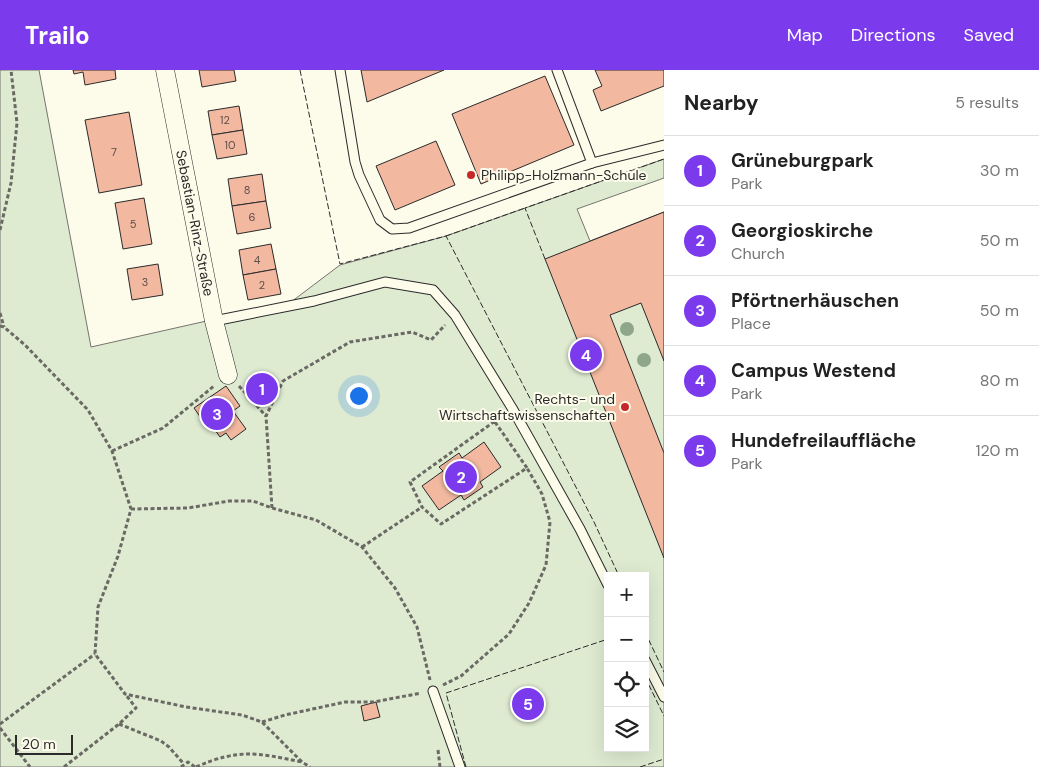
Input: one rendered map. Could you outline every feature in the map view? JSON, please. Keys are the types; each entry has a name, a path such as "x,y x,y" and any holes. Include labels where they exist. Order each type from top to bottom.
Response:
{"street":[{"name":"Sebastian-Rinz-Straße","path":"165,70 214,321 228,375"}],"lane":[{"path":"340,70 355,162 380,220 392,229 409,228 592,163 664,145"},
{"path":"557,70 592,163"},
{"path":"214,321 314,301 384,282 433,290 455,315 512,408 580,529 604,577"},
{"path":"646,662 664,697"},
{"path":"433,691 460,767"}],"path":[{"path":"0,230 11,183 17,122 11,70"},
{"path":"0,313 2,327 25,345 88,410 112,451 131,509 118,556 98,607 95,654 136,708 119,724 64,767"},
{"path":"272,508 266,416 284,381 350,342 412,332 431,340 455,315"},
{"path":"112,451 163,428 228,375 266,416"},
{"path":"512,408 410,482 422,508 441,524 527,468"},
{"path":"262,722 345,702 374,702 433,691 460,676 509,634 529,603 546,565 550,522 542,494 527,468 495,422"},
{"path":"131,509 188,508 229,501 253,501 316,520 362,547 394,588 417,627 433,691"},
{"path":"362,547 422,508"},
{"path":"0,724 95,654"},
{"path":"125,694 186,707 242,715 262,722 302,762 310,767"},
{"path":"119,724 161,741 169,747 182,765 190,763 195,767 232,754 249,753 258,753 302,762"},
{"path":"0,728 30,767"}],"green space":[{"path":"0,70 39,70 91,347 291,302 340,265 446,236 664,159 664,178 577,209 590,241 664,212 664,767 0,767"}],"building":[{"path":"73,70 115,70 116,79 85,85 83,72 74,74"},
{"path":"199,70 234,70 236,81 202,87"},
{"path":"361,70 444,70 367,102"},
{"path":"595,70 664,70 664,86 601,111 593,90 602,86"},
{"path":"545,76 574,145 481,184 452,114"},
{"path":"239,106 243,130 212,135 208,111"},
{"path":"129,112 142,185 99,193 85,120"},
{"path":"243,130 247,154 217,159 212,135"},
{"path":"436,141 455,185 395,210 376,166"},
{"path":"262,174 266,201 232,206 228,179"},
{"path":"144,198 152,244 123,249 115,203"},
{"path":"266,201 271,228 237,234 232,206"},
{"name":"Rechts- und Wirtschaftswissenschaften","path":"664,212 664,361 641,303 610,315 664,453 664,558 545,259"},
{"path":"271,244 276,269 243,275 239,250"},
{"path":"158,264 163,295 132,300 127,269"},
{"path":"276,269 281,294 248,300 243,275"},
{"path":"226,386 240,406 233,411 246,429 231,440 226,433 220,437 205,416 201,418 194,408"},
{"path":"484,442 501,467 480,482 483,487 464,500 461,495 439,510 422,486 443,471 439,467 459,453 462,458"},
{"path":"376,702 380,717 364,721 361,706"}],"fence":[{"path":"300,70 340,264 446,236 594,522 617,572"},
{"path":"545,259 525,208 664,159"},
{"path":"446,236 525,208"},
{"path":"466,767 446,693 604,640"},
{"path":"649,640 664,672"},
{"path":"649,685 664,716"},
{"path":"640,767 664,759"}],"place":[{"name":"Philipp-Holzmann-Schule","path":"471,175"},
{"name":"Campus Westend","path":"586,355"},
{"name":"Grüneburgpark","path":"262,389"},
{"name":"Rechts- und Wirtschaftswissenschaften","path":"625,407"},
{"name":"Pförtnerhäuschen","path":"217,414"},
{"name":"Georgioskirche","path":"461,477"},
{"name":"Hundefreilauffläche","path":"528,704"}]}
